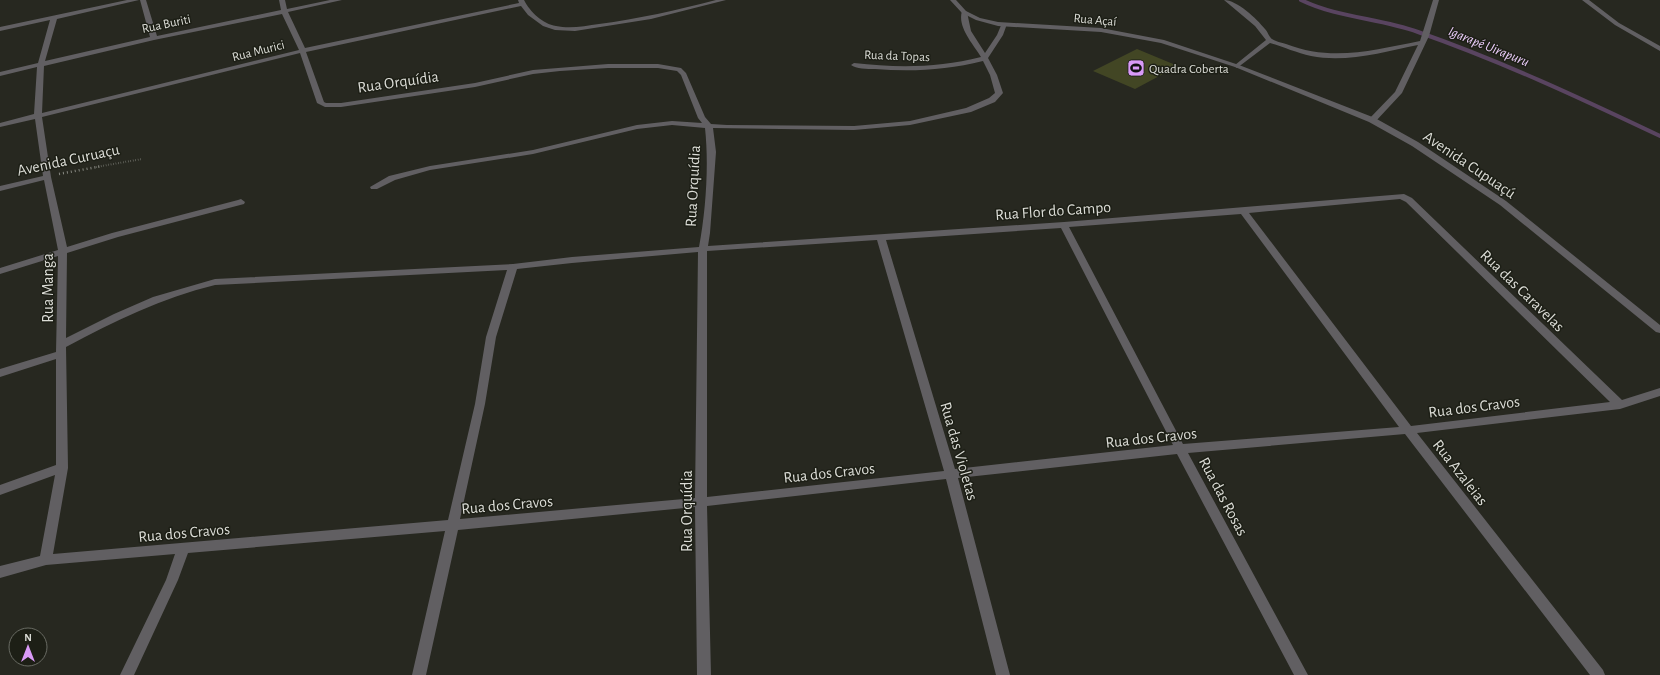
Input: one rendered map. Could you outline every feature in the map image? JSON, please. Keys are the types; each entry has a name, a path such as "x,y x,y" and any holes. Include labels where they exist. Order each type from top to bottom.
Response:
{"street":[{"path":"0,29 136,0"},
{"path":"143,0 154,38"},
{"path":"282,0 283,11 291,31 302,51"},
{"name":"Rua Buriti","path":"0,74 154,38 339,0"},
{"path":"522,2 533,15 548,26 575,29 624,22 723,0"},
{"name":"Rua Açaí","path":"953,0 964,12 978,19 1004,24 1101,30 1127,34 1162,41 1237,66"},
{"path":"1227,0 1266,32 1269,40"},
{"path":"1372,120 1398,93 1425,39 1436,0"},
{"path":"1586,0 1617,24 1660,49"},
{"name":"Rua Murici","path":"0,125 302,51 522,2"},
{"path":"374,187 392,178 430,168 533,152 637,127 672,123 709,126 854,128 910,123 968,110 992,100 999,93 985,58 978,50 966,27 964,12"},
{"name":"Rua Manga","path":"46,560 62,468 63,251 47,177 38,116 41,65 54,18"},
{"path":"985,58 1000,35 1004,24"},
{"path":"1269,40 1315,55 1327,56 1343,55 1425,39"},
{"path":"1237,66 1269,40"},
{"name":"Rua Orquídia","path":"302,51 321,103 326,105 341,105 475,85 533,72 560,69 608,66 658,66 679,69 684,74 702,118 709,126 712,152 706,233 703,249 701,502 704,675"},
{"name":"Rua da Topas","path":"854,65 895,70 918,70 954,66 985,58"},
{"name":"Avenida Cupuaçú","path":"1237,66 1372,120 1415,144 1503,203 1660,330"},
{"name":"Avenida Curuaçu","path":"0,188 47,177"},
{"name":"Rua Flor do Campo","path":"0,373 62,349 94,327 145,305 195,286 215,282 513,266 703,249 1064,225 1243,211 1398,196 1405,197"},
{"name":"Rua das Caravelas","path":"1405,197 1620,405"},
{"path":"0,271 115,234 241,202"},
{"name":"Rua Azaleias","path":"1243,211 1408,430 1598,675"},
{"name":"Rua das Rosas","path":"1064,225 1180,449 1301,675"},
{"name":"Rua das Violetas","path":"881,238 950,475 1003,675"},
{"path":"419,675 480,404 491,337 513,266"},
{"name":"Rua dos Cravos","path":"0,572 46,560 701,502 1180,449 1408,430 1620,405 1660,392"},
{"path":"0,490 62,468"},
{"path":"127,675 172,580 184,548"}],"path":[{"name":"Avenida Curuaçu","path":"47,177 142,159"}],"green space":[{"name":"Quadra Coberta","path":"1137,49 1178,66 1135,89 1093,71"}],"waterway":[{"name":"Igarapé Uirapuru","path":"1301,0 1329,11 1403,27 1449,43 1540,81 1660,136"}],"place":[{"name":"Quadra Coberta","path":"1136,68"}]}
